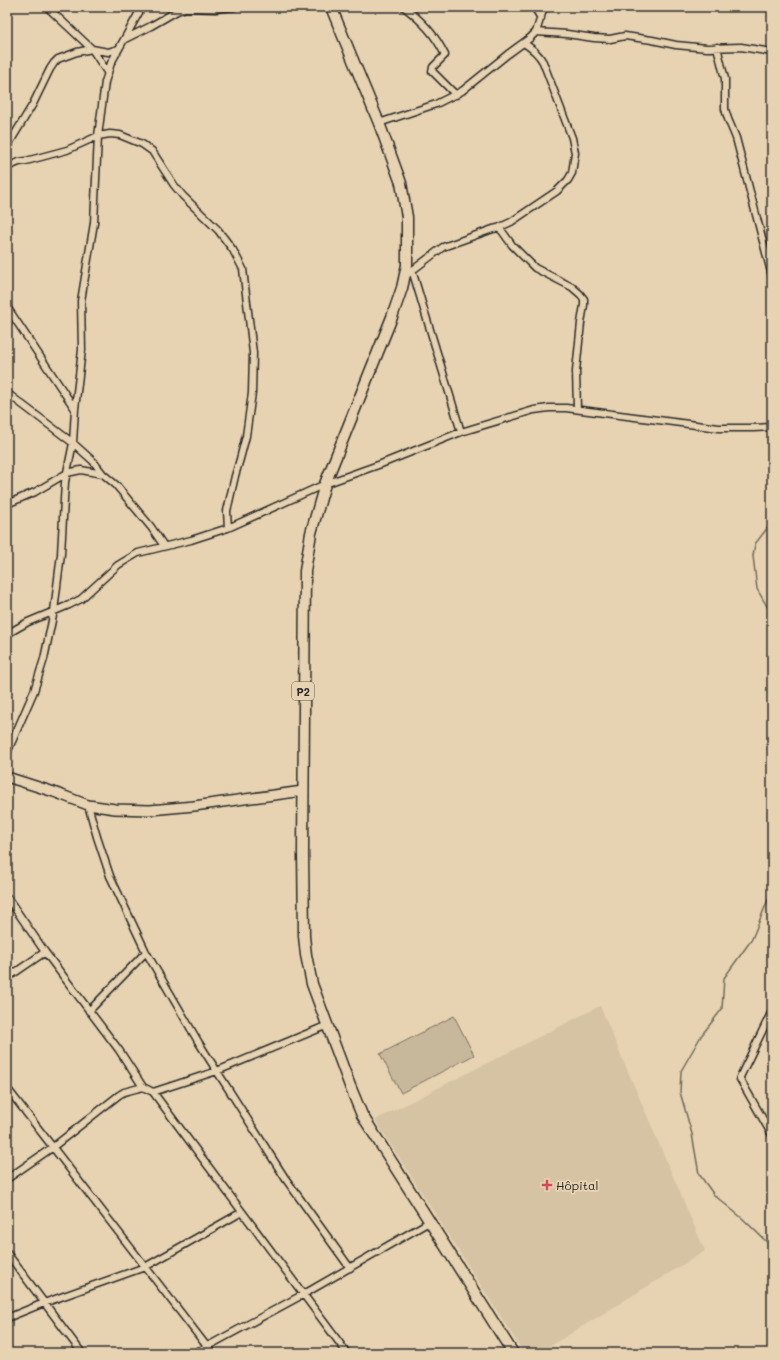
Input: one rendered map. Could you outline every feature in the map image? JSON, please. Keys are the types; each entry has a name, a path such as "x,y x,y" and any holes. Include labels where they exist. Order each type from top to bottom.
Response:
{"main road":[{"name":"P2","path":"331,7 379,123 401,183 405,201 407,224 408,273 392,317 325,484 311,533 305,570 303,792 304,936 306,955 312,984 362,1116 514,1353"},
{"path":"7,777 88,805 115,809 150,810 303,792"}],"street":[{"path":"47,7 92,49 107,72"},
{"path":"7,753 34,691 44,659 54,611 61,554 65,482 73,443 75,409 82,350 81,301 94,223 98,136 107,72 110,63 142,7"},
{"path":"124,39 177,11 186,8 214,9 234,7"},
{"path":"404,7 429,28 439,44 445,56 433,67 432,71 454,96"},
{"path":"534,7 541,18"},
{"path":"379,123 436,104 454,96 524,43 536,32 544,7"},
{"path":"536,32 610,39 625,36 676,45 707,48 740,47 772,52"},
{"path":"461,432 408,273 443,247 511,222 557,191 568,180 572,173 575,153 572,138 540,56 524,43"},
{"path":"716,47 725,80 725,109 736,138 772,276"},
{"path":"7,147 33,104 50,69 58,59 92,49 108,52 118,49"},
{"path":"7,167 19,162 66,150 98,136 110,134 120,135 142,144 152,151 183,196 223,235 243,269 253,345 252,393 246,436 233,481 228,511 228,528"},
{"path":"498,228 512,245 535,268 572,287 584,299 576,371 577,410"},
{"path":"7,307 75,409"},
{"path":"7,393 73,443 93,461 103,474 121,490 151,527 164,546"},
{"path":"7,634 81,599 118,565 138,553 191,540 228,528 325,484 381,464 461,432 534,410 549,408 577,410 719,428 753,428 772,426"},
{"path":"7,504 35,492 67,473 80,470 103,474"},
{"path":"88,805 110,876 146,952 217,1071 285,1178 350,1268"},
{"path":"7,897 45,952 119,1050 143,1087 154,1092 347,1353"},
{"path":"7,978 45,952"},
{"path":"89,1011 146,952"},
{"path":"771,1015 741,1074 740,1079 772,1135"},
{"path":"154,1092 217,1071 328,1025"},
{"path":"7,1179 119,1095 129,1090 143,1087"},
{"path":"7,1088 212,1353"},
{"path":"7,1318 144,1267 242,1212"},
{"path":"195,1353 304,1294 429,1222"},
{"path":"7,1253 82,1353"}],"shaded area":[{"name":"Hôpital","path":"600,1006 705,1251 539,1353 524,1353 375,1120"},
{"path":"454,1016 474,1055 401,1093 380,1054"}],"waterway":[{"path":"772,522 755,544 753,556 757,589 772,615"},
{"path":"772,771 772,785"},
{"path":"772,890 752,939 724,978 722,1009 701,1036 681,1071 680,1092 692,1134 699,1174 714,1195 742,1218 772,1247"}],"place":[{"name":"Hôpital","path":"547,1185"}]}
